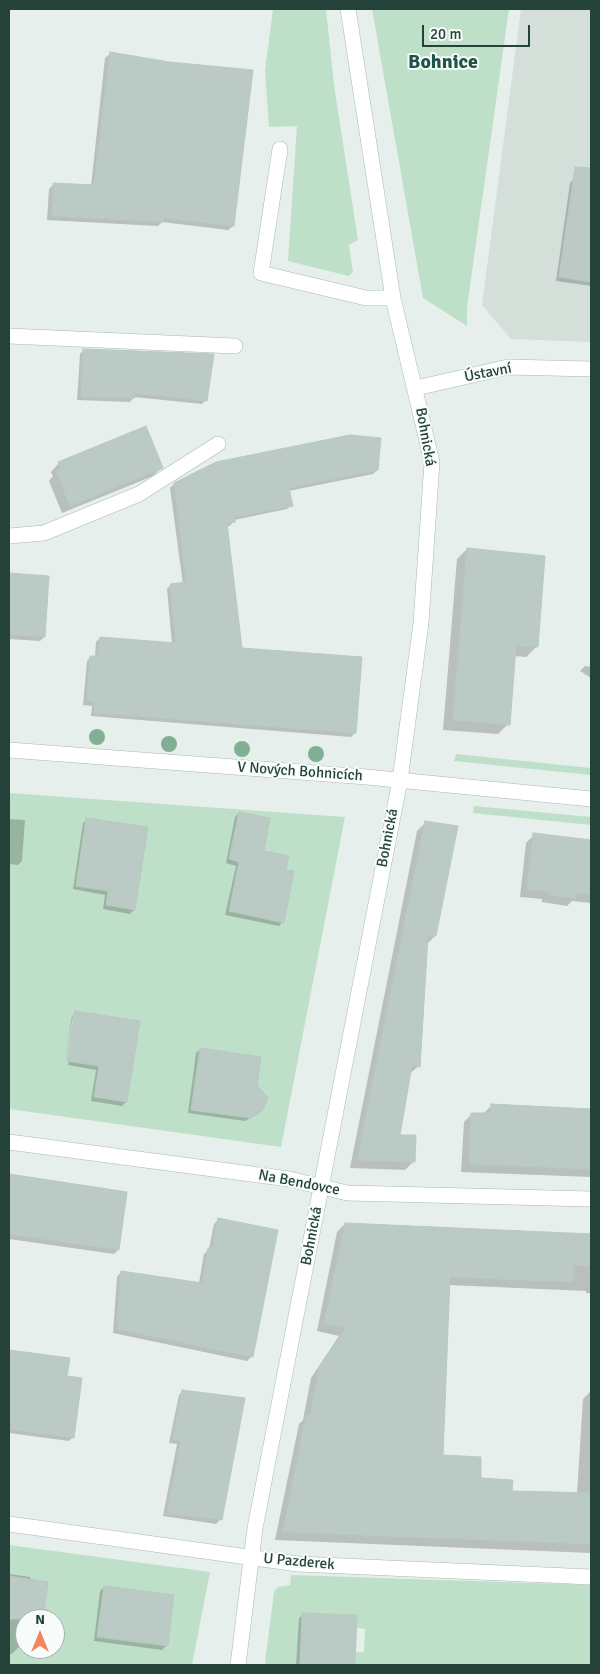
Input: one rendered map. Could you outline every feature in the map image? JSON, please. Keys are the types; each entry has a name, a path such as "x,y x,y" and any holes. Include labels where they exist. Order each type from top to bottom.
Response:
{"street":[{"name":"Bohnická","path":"238,1665 255,1528 400,780 421,623 432,462 416,388 393,298 348,9"},
{"path":"280,150 261,273 366,298 393,298"},
{"path":"9,336 236,346"},
{"name":"Ústavní","path":"416,388 508,368 591,369"},
{"path":"9,536 44,533 139,494 218,444"},
{"name":"V Nových Bohnicích","path":"9,750 400,780 591,799"},
{"name":"Na Bendovce","path":"9,1142 283,1178 347,1192 591,1199"},
{"name":"U Pazderek","path":"9,1524 252,1558 334,1566 591,1577"}],"shaded area":[{"path":"521,9 591,9 591,342 511,339 482,305"}],"green space":[{"path":"273,9 326,9 334,85 358,240 349,245 353,272 349,276 288,261 297,126 269,127 265,71"},
{"path":"372,9 509,9 467,307 467,326 423,298"},
{"path":"456,754 591,768 591,775 454,761"},
{"path":"9,793 345,817 281,1147 9,1109"},
{"path":"474,806 591,817 591,825 473,813"},
{"path":"9,1545 210,1572 192,1665 9,1665"},
{"path":"291,1575 591,1585 591,1665 355,1665 356,1652 364,1652 365,1629 357,1628 357,1615 303,1613 300,1665 268,1665 265,1663 274,1592 278,1587 290,1585"}],"building":[{"path":"110,52 169,62 253,70 234,226 164,218 164,222 52,216 53,183 94,185"},
{"path":"575,167 591,168 591,282 559,277"},
{"path":"83,349 214,354 207,401 133,393 135,398 81,397"},
{"path":"146,426 163,468 70,506 56,471 61,470 58,462"},
{"path":"350,435 381,438 378,470 289,488 293,506 235,517 235,522 227,523 242,648 362,657 356,733 94,713 95,702 87,701 90,656 98,656 100,637 176,643 170,584 186,582 174,483 216,462"},
{"path":"467,548 545,556 538,647 516,646 510,725 453,720"},
{"path":"9,573 49,576 45,637 9,634"},
{"path":"239,812 270,818 264,851 289,856 286,870 294,871 284,923 229,911 239,862 229,859"},
{"path":"86,818 148,827 135,910 106,905 108,891 76,886"},
{"path":"425,821 458,826 436,936 428,936 420,1067 412,1065 400,1135 416,1135 415,1162 357,1160"},
{"path":"533,833 591,840 591,895 577,893 576,899 527,889"},
{"path":"75,1011 140,1021 127,1102 94,1097 99,1066 67,1061"},
{"path":"200,1048 261,1057 257,1085 268,1098 263,1110 251,1118 191,1110"},
{"path":"491,1104 591,1109 591,1169 469,1164 471,1113 491,1113"},
{"path":"9,1174 127,1192 119,1250 9,1234"},
{"path":"218,1218 278,1230 253,1357 117,1329 121,1271 202,1283 208,1248 212,1248"},
{"path":"345,1223 591,1234 591,1266 574,1265 573,1282 450,1277 443,1455 481,1457 481,1478 513,1480 512,1491 591,1493 591,1544 283,1532 306,1415 310,1415 319,1368 346,1328 324,1323"},
{"path":"9,1350 70,1358 67,1376 82,1378 74,1438 9,1429"},
{"path":"182,1390 245,1398 222,1520 167,1513 181,1440 173,1439"},
{"path":"9,1576 48,1582 44,1609 15,1609 15,1619 9,1619"},
{"path":"104,1586 174,1595 168,1646 97,1637"},
{"path":"302,1613 357,1615 355,1665 300,1665"}],"district":[{"name":"Bohnice","path":"443,63"}]}
